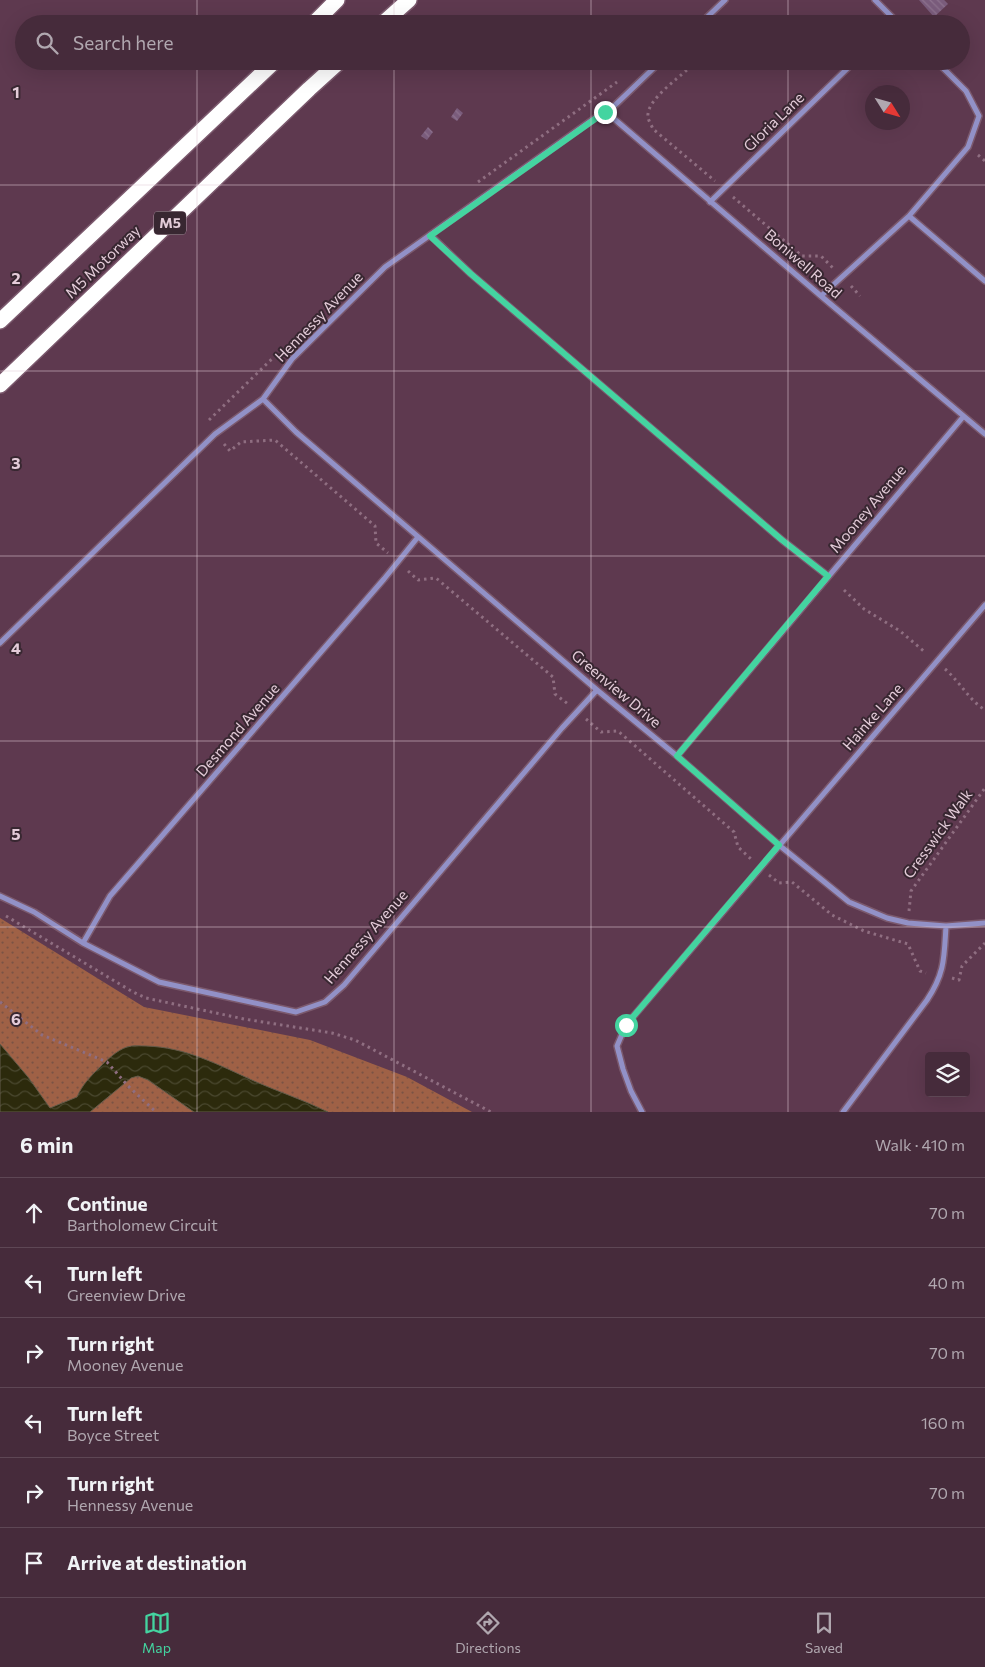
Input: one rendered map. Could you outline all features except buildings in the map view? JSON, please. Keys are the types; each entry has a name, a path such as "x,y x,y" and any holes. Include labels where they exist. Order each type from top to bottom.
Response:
{"highway":[{"path":"322,15 337,0"},
{"path":"392,15 409,0"},
{"name":"M5 Motorway","path":"0,321 266,70"},
{"name":"M5 Motorway","path":"0,385 330,70"}],"street":[{"path":"709,15 725,0"},
{"path":"875,0 889,15"},
{"name":"Hennessy Avenue","path":"0,643 215,434 263,400 292,359 385,267 612,108 652,70"},
{"name":"Gloria Lane","path":"710,202 846,70"},
{"path":"821,296 909,216 968,147 979,116 966,91 945,70"},
{"name":"Boniwell Road","path":"605,112 985,434"},
{"path":"909,216 985,281"},
{"path":"430,236 486,287 782,540 828,576"},
{"name":"Greenview Drive","path":"263,400 296,432 418,537 677,756 779,845 849,902 887,918 908,923 946,926 985,923"},
{"name":"Mooney Avenue","path":"677,756 963,417"},
{"name":"Desmond Avenue","path":"83,943 110,896 378,587 418,537"},
{"name":"Hainke Lane","path":"642,1112 622,1069 617,1046 626,1025 985,605"},
{"name":"Hennessy Avenue","path":"0,896 34,912 83,943 158,982 296,1012 325,1002 344,985 562,728 597,690"},
{"path":"843,1112 928,1000 938,984 944,963 946,926"}],"path":[{"path":"844,590 864,609 900,631 930,657"},
{"path":"945,669 975,702 985,710"},
{"name":"Cresswick Walk","path":"908,923 911,891 985,788"},
{"path":"0,1002 42,1035 107,1062 128,1086 156,1112"}],"shaded area":[{"path":"0,918 144,1007 310,1040 407,1077 472,1112 0,1112"}],"water":[{"path":"0,1044 28,1077 50,1108 77,1097 87,1081 109,1058 123,1048 136,1046 160,1047 188,1053 328,1112 194,1112 148,1080 138,1076 131,1078 90,1112 0,1112"}],"route":[{"path":"605,112 430,236 471,274 782,540 828,576 677,756 779,845 626,1025"}]}
